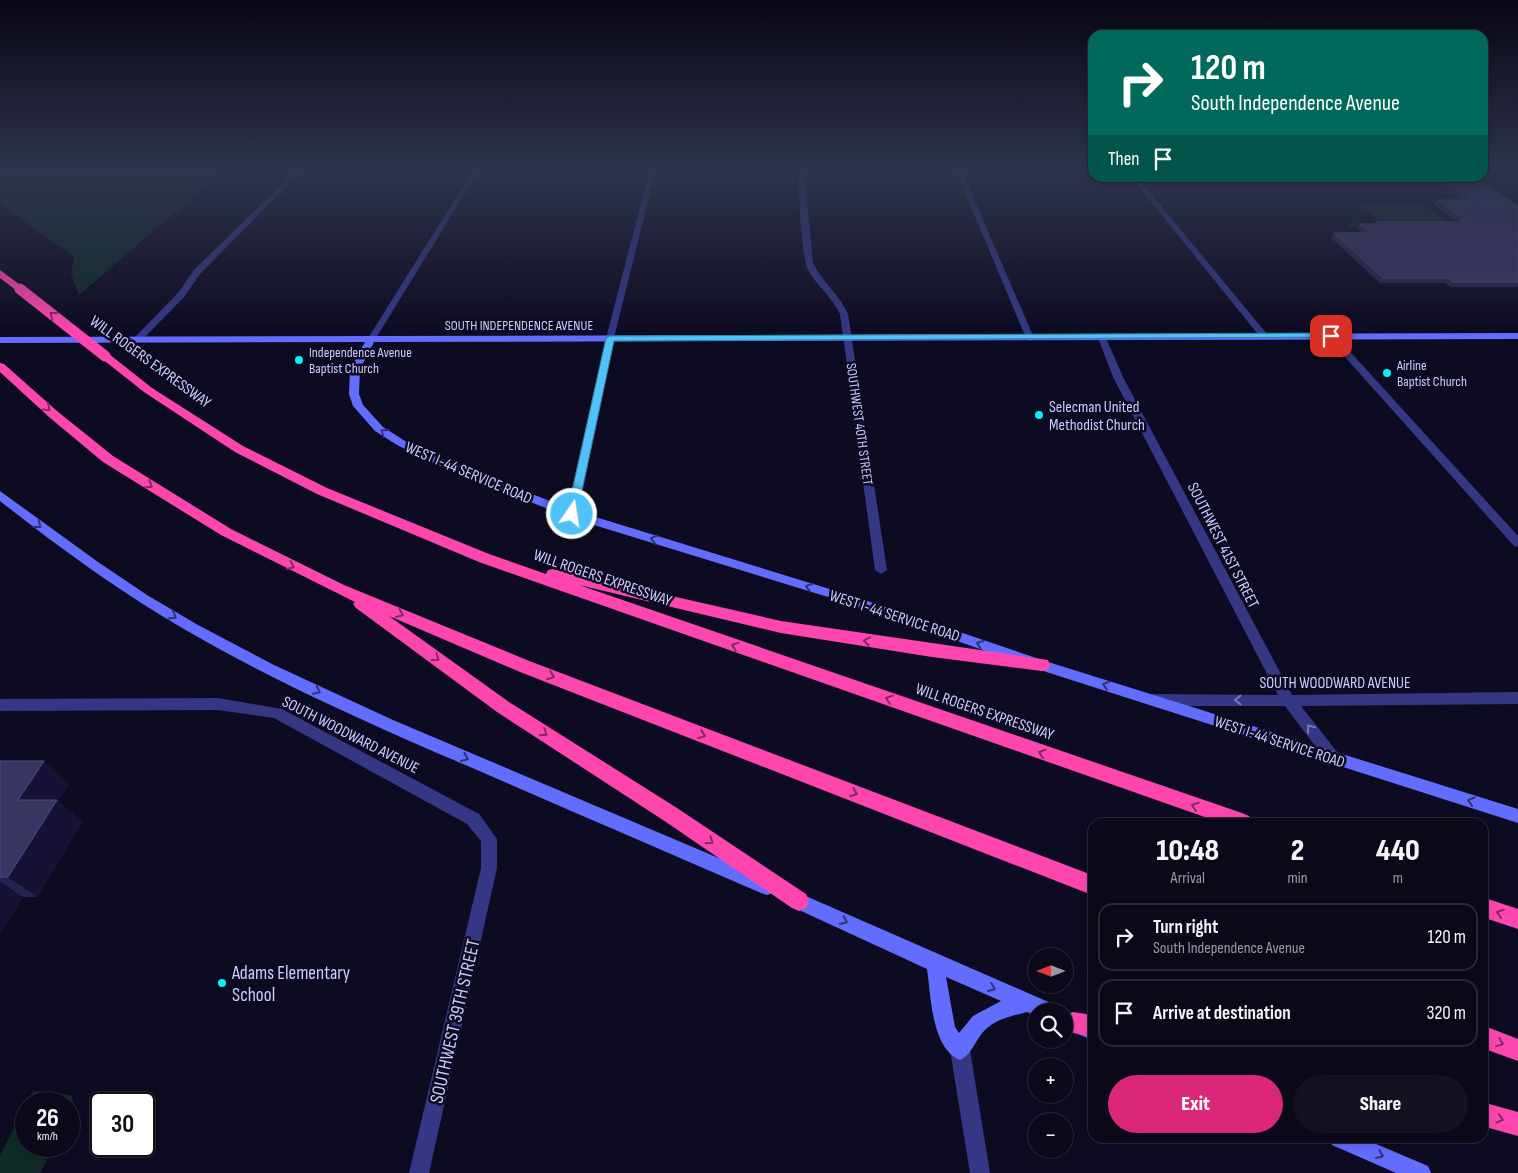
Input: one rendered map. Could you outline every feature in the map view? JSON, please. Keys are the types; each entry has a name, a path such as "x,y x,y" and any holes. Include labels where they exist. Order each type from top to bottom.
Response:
{"highway":[{"name":"WILL ROGERS EXPRESSWAY","path":"0,273 148,390 239,449 322,491 484,558 1231,818"},
{"path":"0,366 53,414 108,459 226,532 339,589 526,667 1088,884"},
{"path":"484,558 673,600 781,627 932,651 1042,665"},
{"path":"339,589 503,707 670,814 799,901"},
{"path":"1488,909 1518,919"},
{"path":"1488,1038 1518,1050"},
{"path":"1488,1116 1518,1124"}],"street":[{"path":"138,339 181,295 197,272 246,224"},
{"path":"372,338 443,224"},
{"path":"572,514 610,338 639,224"},
{"name":"SOUTHWEST 40TH STREET","path":"806,224 809,263 815,276 840,303 844,314 881,570"},
{"path":"981,224 1030,338"},
{"path":"1172,224 1264,336"},
{"path":"1331,336 1518,543"},
{"name":"SOUTH INDEPENDENCE AVENUE","path":"0,340 1518,336"},
{"name":"WEST I-44 SERVICE ROAD","path":"372,338 355,369 353,383 358,406 379,429 401,444 440,462 572,514 855,601 1042,665 1518,816"},
{"name":"SOUTHWEST 41ST STREET","path":"1102,338 1118,377 1287,699 1333,758"},
{"path":"0,495 72,550 131,590 193,628 264,665 364,714 799,901 1026,1003"},
{"name":"SOUTH WOODWARD AVENUE","path":"1152,700 1287,699 1381,701 1518,698"},
{"name":"SOUTH WOODWARD AVENUE","path":"0,705 218,704 277,712 473,819 490,839 489,868"},
{"name":"SOUTHWEST 39TH STREET","path":"418,1173 489,868"},
{"path":"935,963 946,1031 960,1050 980,1173"},
{"path":"960,1050 968,1033 991,1013 1026,1003"},
{"path":"1351,1143 1421,1173"}],"green space":[{"path":"28,224 162,224 79,295 71,274 74,257"},
{"path":"1347,224 1450,224 1455,227 1350,227"},
{"path":"15,1126 15,1157 48,1157 40,1173 0,1173 0,1155"}],"building":[{"path":"1360,224 1518,224 1518,282 1453,282 1449,278 1383,278 1334,233 1370,233"},
{"path":"0,761 44,761 18,800 57,800 8,877 0,877"}],"place":[{"name":"Independence Avenue Baptist Church","path":"299,360"},
{"name":"Airline Baptist Church","path":"1387,373"},
{"name":"Selecman United Methodist Church","path":"1039,415"},
{"name":"Adams Elementary School","path":"222,983"}],"route":[{"path":"572,514 610,338 1331,336"}]}
